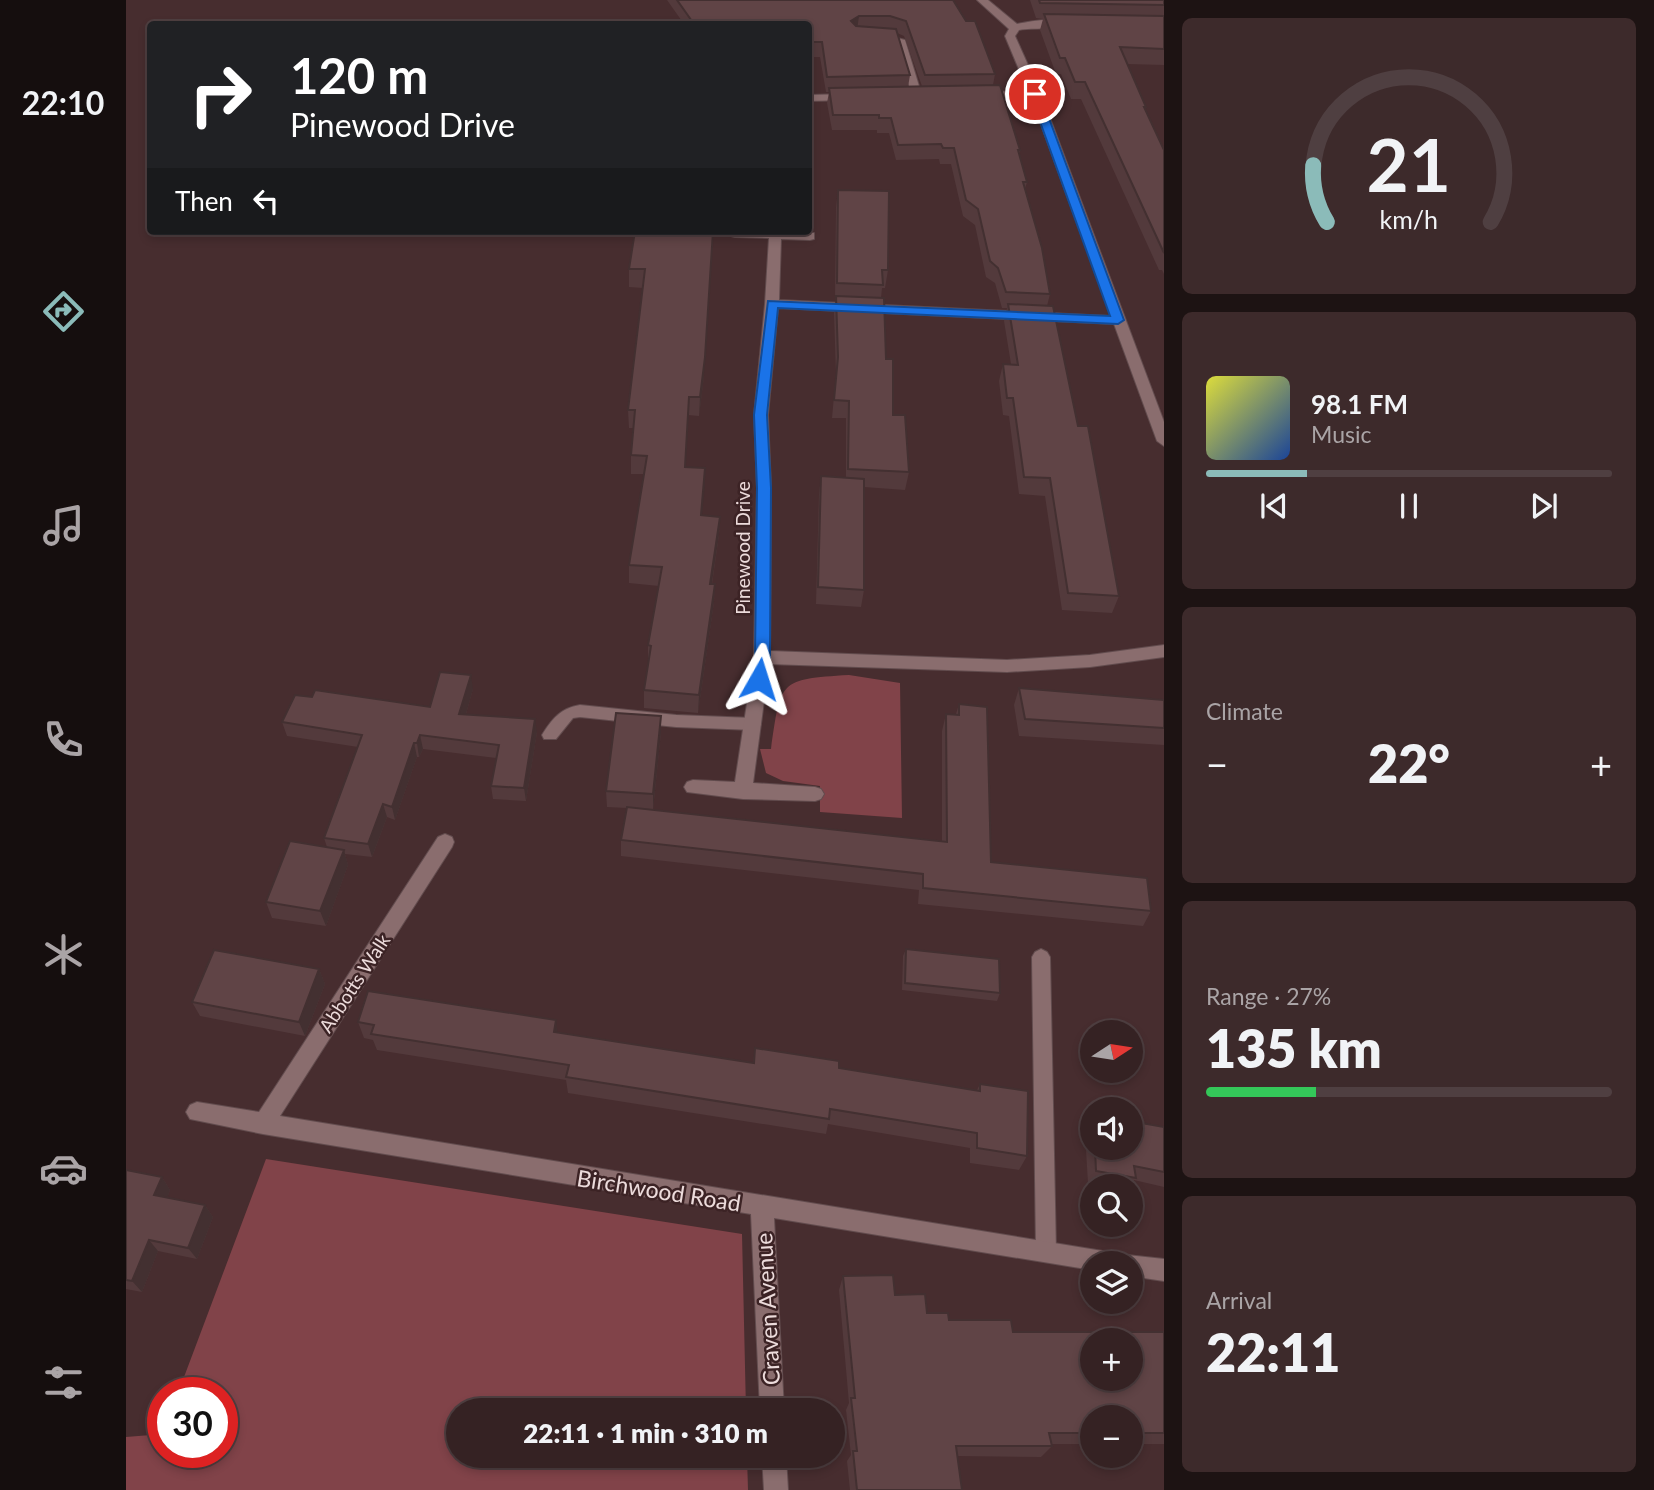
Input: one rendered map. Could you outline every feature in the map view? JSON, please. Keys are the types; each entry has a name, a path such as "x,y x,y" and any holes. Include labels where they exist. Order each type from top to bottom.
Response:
{"street":[{"path":"982,0 1015,28"},
{"path":"1072,25 1033,24 1015,28 1010,36 1035,94 1164,441"},
{"path":"970,95 1035,94"},
{"path":"911,96 930,96"},
{"path":"812,98 859,97"},
{"name":"Pinewood Drive","path":"743,792 762,657 764,488 761,415 772,304 775,235"},
{"path":"792,235 810,236"},
{"path":"772,304 1118,320"},
{"path":"762,657 1007,666 1090,661 1164,651"},
{"path":"693,787 743,792 815,794"},
{"name":"Abbotts Walk","path":"262,1124 445,842"},
{"name":"Birchwood Road","path":"197,1112 1080,1257"},
{"name":"Craven Avenue","path":"762,1207 771,1398"},
{"path":"1143,1267 1164,1270"},
{"path":"775,1468 776,1490"}],"lane":[{"path":"867,36 900,40 911,96"},
{"path":"550,735 568,713 580,711 676,721 753,724"},
{"path":"1041,957 1046,1252"}],"shaded area":[{"path":"849,675 900,683 902,818 820,812 820,786 783,781 766,773 760,749 771,749 777,709 787,688 808,679"},
{"path":"266,1159 742,1234 746,1398 446,1398 446,1468 747,1468 748,1490 126,1490 126,1437 147,1435 147,1468 238,1468 238,1377 184,1377"}],"building":[{"path":"677,0 953,0 966,21 975,21 995,74 925,75 906,21 890,16 859,16 851,21 856,26 896,29 910,75 827,77 822,42 812,42 812,21 692,21"},
{"path":"1039,0 1164,0 1164,5 1040,3"},
{"path":"1044,14 1164,16 1164,49 1120,47 1164,150 1164,253 1085,82 1075,82 1065,58 1060,58"},
{"path":"1000,85 1020,150 1027,182 1023,182 1042,248 1050,294 1006,292 998,268 990,261 978,209 966,200 954,148 943,148 941,144 898,145 891,118 879,118 879,115 833,115 829,88"},
{"path":"838,190 889,191 888,270 882,270 883,285 837,283"},
{"path":"634,235 713,235 705,357 700,397 689,397 685,467 705,468 701,515 720,517 710,584 715,584 699,695 644,690 651,646 648,645 662,567 629,565 647,456 631,455 635,410 628,410 645,269 629,269"},
{"path":"836,296 884,298 886,359 893,359 893,415 905,415 909,472 848,469 849,401 834,400 838,357"},
{"path":"1008,304 1053,306 1078,426 1088,426 1119,596 1068,593 1050,478 1024,477 1013,398 1007,398 1003,364 1018,365"},
{"path":"821,476 864,479 864,590 818,587"},
{"path":"440,672 471,675 459,714 535,719 524,788 491,786 499,745 420,735 417,743 414,743 392,807 383,804 368,844 324,838 362,735 282,722 295,695 312,697 315,690 430,707"},
{"path":"1019,688 1164,700 1164,728 1025,719"},
{"path":"959,704 987,707 991,862 1147,878 1151,911 923,888 923,874 621,840 627,807 947,842 946,714 959,715"},
{"path":"616,713 661,716 653,794 606,791"},
{"path":"290,841 344,850 320,911 266,902"},
{"path":"906,949 999,959 1000,993 905,983"},
{"path":"214,950 319,969 299,1022 192,1002"},
{"path":"368,991 556,1020 554,1032 754,1063 755,1048 839,1061 839,1068 980,1091 980,1084 1028,1091 1027,1156 977,1148 977,1133 830,1109 829,1119 566,1077 569,1065 371,1034 374,1025 358,1022"},
{"path":"1143,1123 1164,1127 1164,1172 1134,1166 1135,1174 1096,1171 1096,1160 1143,1160"},
{"path":"126,1170 162,1177 154,1195 205,1205 188,1248 149,1240 132,1281 126,1280"},
{"path":"893,1275 895,1295 925,1294 927,1313 948,1313 949,1320 1011,1320 1013,1332 1080,1332 1080,1391 1143,1391 1143,1332 1164,1332 1164,1433 1143,1433 1143,1405 1080,1405 1080,1433 1049,1433 1052,1446 956,1446 962,1490 857,1490 853,1451 857,1451 851,1398 855,1398 843,1276"}],"route":[{"path":"759,679 762,657 764,488 761,415 772,304 1118,320 1035,94"}]}
